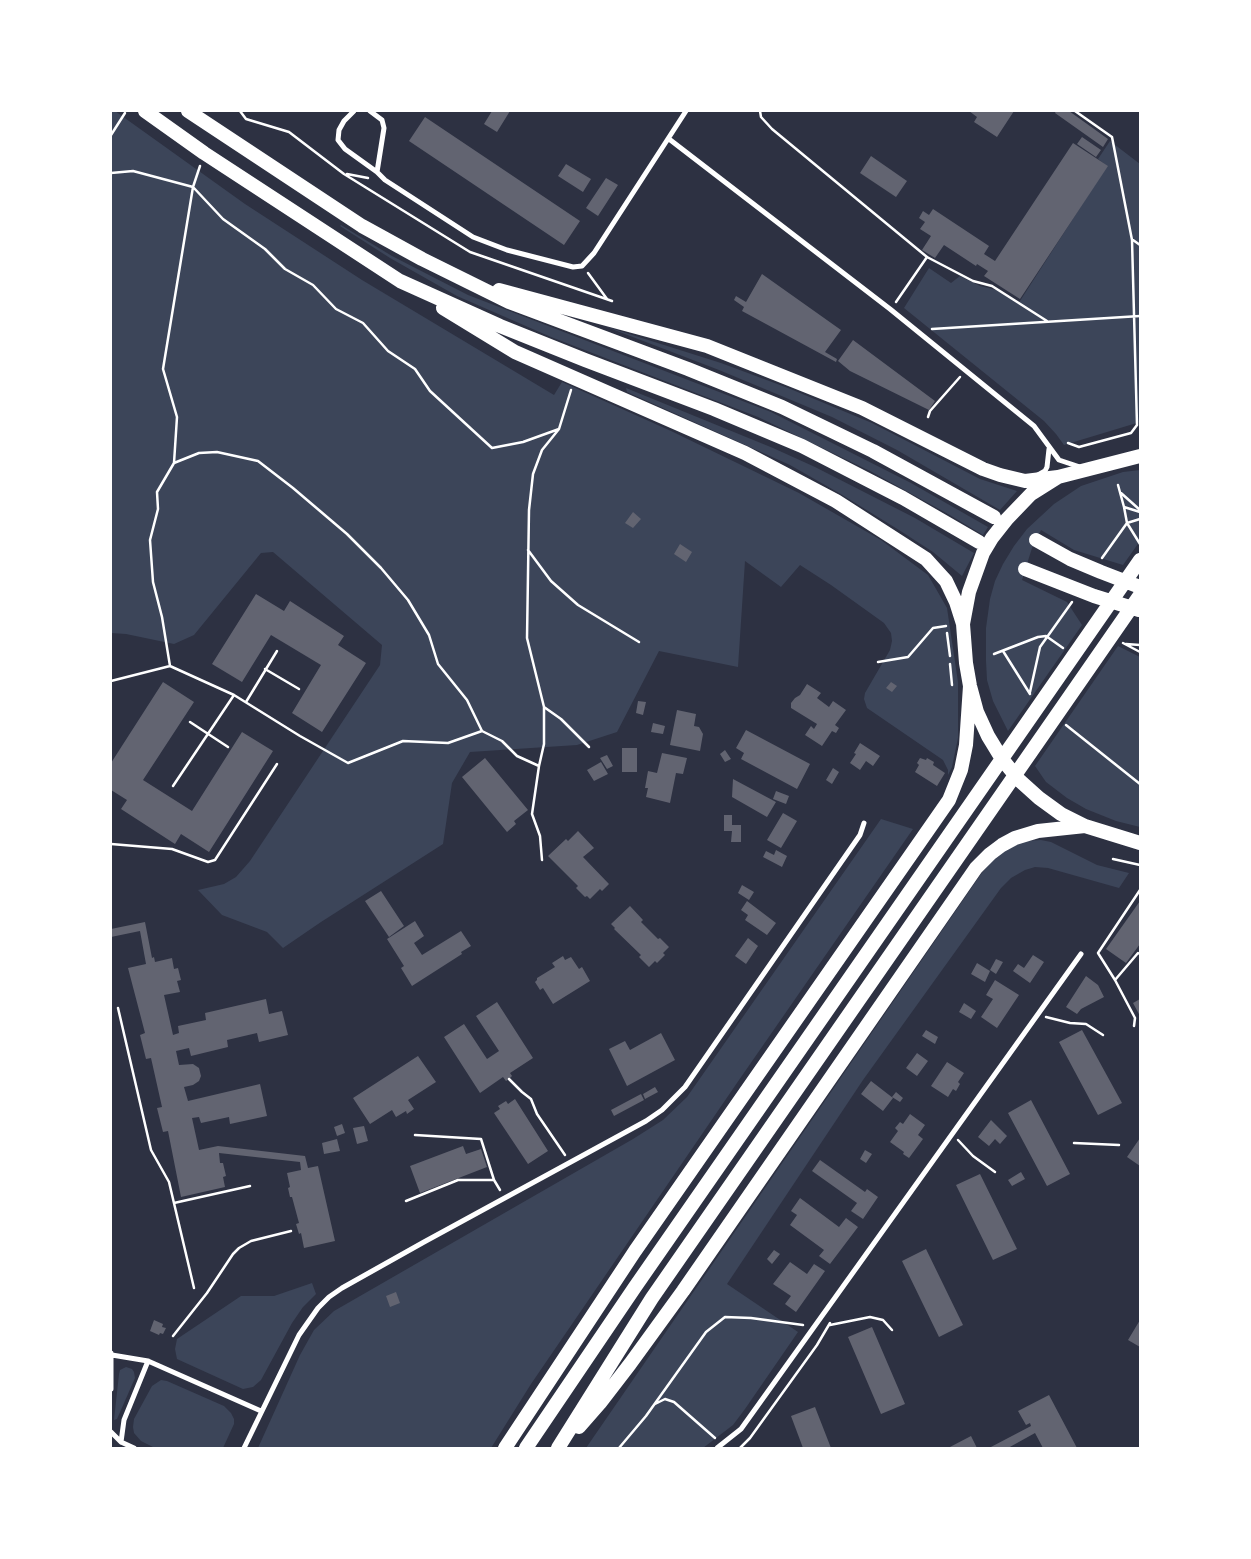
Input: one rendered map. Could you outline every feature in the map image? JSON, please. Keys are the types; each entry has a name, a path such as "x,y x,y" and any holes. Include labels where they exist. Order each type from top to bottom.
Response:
{"highway":[{"path":"145,111 400,282 515,352 737,450 836,501 926,559 946,581 956,602 963,624 966,663 977,712 988,736 1002,759 1019,780 1061,814 1085,826 1140,843"},
{"path":"188,111 362,226 422,259 509,302 706,376 782,407 873,451 994,517"},
{"path":"400,282 551,347 757,426 856,473 979,542"},
{"path":"477,285 707,346 862,408 983,469 1019,480 1030,481 1058,477 1140,456"},
{"path":"963,624 969,592 977,567 992,538 1031,494 1058,477"},
{"path":"1036,540 1078,562 1140,587"},
{"path":"526,1448 635,1286 1140,560"},
{"path":"1025,569 1094,596 1140,610"},
{"path":"559,1448 652,1298 1140,595"},
{"path":"505,1448 641,1242 949,800 961,770 966,745 970,686"},
{"path":"559,1448 600,1403 683,1291 976,868 1002,844 1015,838 1038,831 1085,826"}],"street":[{"path":"354,111 341,126 338,140 385,180 473,237 507,250 573,267 582,266 594,253 686,111"},
{"path":"370,111 382,120 384,128 377,172"},
{"path":"669,138 916,330 1034,426 1059,460 1068,464 1089,468"},
{"path":"1019,480 1045,471 1049,463 1049,448"},
{"path":"244,1448 299,1335 318,1308 329,1297 424,1242 646,1121 662,1110 684,1088 860,835 864,823"},
{"path":"720,1446 741,1429 1081,954"},
{"path":"111,1389 111,1354 148,1361 262,1411"},
{"path":"121,1442 124,1420 148,1361"},
{"path":"111,1432 121,1442 134,1448"}],"path":[{"path":"760,111 762,117 772,129 927,257 973,281 992,286 1048,322"},
{"path":"1068,443 1079,448 1131,433 1136,425 1132,240 1112,137 1075,111"},
{"path":"111,135 125,114"},
{"path":"170,666 162,617 153,582 150,540 158,509 157,492 174,463 177,417 162,369 193,187 200,166"},
{"path":"111,173 133,171 193,187 223,218 265,249 286,269 314,285 336,309 363,323 388,351 415,369 430,391 492,448 523,442 559,429"},
{"path":"344,174 385,180"},
{"path":"1132,240 1140,245"},
{"path":"890,310 927,257"},
{"path":"582,266 608,300"},
{"path":"916,330 1140,316"},
{"path":"928,417 933,408 965,370"},
{"path":"542,860 540,836 532,814 544,744 544,707 527,638 528,510 534,474 542,450 559,429 569,399"},
{"path":"174,463 199,453 218,452 258,461 293,488 347,534 381,568 408,600 429,636 438,664 467,700 482,731 502,741 517,756 539,766"},
{"path":"1118,485 1127,523 1140,544"},
{"path":"1121,493 1140,511"},
{"path":"1124,507 1140,511"},
{"path":"1122,530 1127,523 1140,519"},
{"path":"527,549 551,581 578,605 639,642"},
{"path":"878,662 908,657 933,628 946,626"},
{"path":"1030,694 1040,647 1046,636 1052,631"},
{"path":"947,633 952,685"},
{"path":"994,654 1038,637 1046,636 1066,649"},
{"path":"1122,643 1140,646"},
{"path":"246,702 276,651"},
{"path":"111,682 170,666 234,695 348,763 403,741 448,743 482,731"},
{"path":"265,669 299,689"},
{"path":"173,786 234,695"},
{"path":"544,707 561,719 589,747"},
{"path":"190,722 228,747"},
{"path":"111,844 172,849 208,862 215,860 277,764"},
{"path":"1113,859 1140,865"},
{"path":"1134,1026 1135,1018 1098,953 1140,890"},
{"path":"1115,980 1138,953 1140,954"},
{"path":"118,1008 151,1150 169,1182 194,1288"},
{"path":"1045,1017 1070,1023 1086,1024 1103,1035"},
{"path":"509,1079 531,1099 537,1114 569,1163"},
{"path":"414,1135 481,1139 494,1180 504,1198"},
{"path":"957,1139 973,1156 995,1172"},
{"path":"1074,1143 1119,1145"},
{"path":"406,1201 458,1180 494,1180"},
{"path":"174,1203 250,1186"},
{"path":"173,1336 239,1248 251,1241 291,1231"},
{"path":"829,1326 853,1319 870,1317 883,1320 892,1330"},
{"path":"619,1448 654,1404 706,1332 725,1318 751,1318 803,1325"},
{"path":"654,1404 666,1400 674,1402 720,1446"}],"shaded area":[{"path":"111,111 115,111 245,204 362,280 554,395 562,382 671,431 799,493 881,540 928,575 947,608 958,682 958,738 952,767 948,775 948,770 943,760 867,708 864,699 865,693 890,650 892,641 891,633 884,623 800,565 781,587 745,561 738,667 659,651 617,732 577,745 470,752 452,783 443,844 283,948 267,932 222,915 198,890 224,884 236,877 250,861 380,665 382,645 273,552 261,553 194,635 174,644 126,634 111,633"},
{"path":"1110,141 1140,164 1140,422 1064,445 1044,421 904,308 929,268 951,283 960,276 980,286 997,290 1018,304 1107,166 1098,159"},
{"path":"341,225 392,256 468,295 771,412 911,483 988,527 983,535 870,471 758,417 551,337 457,296 390,258"},
{"path":"604,326 721,363 788,388 872,423 980,479 1017,491 1000,510 897,450 832,417 719,370"},
{"path":"626,388 815,467 915,518 974,553 962,576 933,552 899,530 790,465 627,392"},
{"path":"1140,470 1140,541 1123,565 1074,550 1041,530 1032,548 1022,580 1067,602 1082,625 1008,731 993,701 987,680 986,661 986,628 990,599 995,581 1003,564 1027,529 1054,504 1081,486 1123,472"},
{"path":"1118,646 1140,657 1140,827 1116,821 1086,809 1067,798 1046,782 1035,766"},
{"path":"881,819 913,829 531,1384 491,1448 258,1448 300,1355 314,1330 334,1311 633,1139 663,1120 687,1097"},
{"path":"1041,840 1051,842 1097,865 1129,873 1119,888 1048,868 1035,867 1011,878 1001,888 863,1080 727,1284 798,1332 745,1409 733,1425 703,1448 586,1448 981,874 992,861 1007,849 1024,841"},
{"path":"312,1283 316,1294 303,1307 292,1323 261,1380 253,1387 243,1389 177,1359 175,1349 177,1339 241,1296 274,1296"},
{"path":"126,1367 132,1369 135,1378 117,1419 114,1420 119,1374 120,1370"},
{"path":"161,1380 224,1406 231,1413 234,1424 223,1448 155,1448 141,1441 134,1433 134,1419 152,1386"}],"building":[{"path":"492,111 510,111 497,132 484,124"},
{"path":"969,111 1014,111 997,137 974,122 977,117"},
{"path":"1056,111 1069,111 1108,139 1103,147 1055,113"},
{"path":"425,117 580,221 564,245 409,141"},
{"path":"1082,137 1101,150 1096,157 1077,144"},
{"path":"1073,143 1108,166 1020,299 984,276 988,271 977,264 976,266 944,245 935,258 922,250 931,236 920,229 925,222 919,218 923,211 929,215 933,209 989,246 984,254 995,261"},
{"path":"871,156 907,181 896,197 860,173"},
{"path":"566,164 591,179 583,192 558,176"},
{"path":"606,178 618,185 598,216 586,208"},
{"path":"762,274 841,330 825,352 837,359 836,362 742,311 744,307 734,300 736,296 746,302"},
{"path":"853,340 935,401 929,410 850,371 838,361"},
{"path":"633,512 641,519 633,528 625,523"},
{"path":"680,544 692,552 686,562 674,554"},
{"path":"256,594 284,611 290,601 344,636 338,645 366,663 322,732 292,713 321,665 271,635 242,682 212,664"},
{"path":"163,682 194,702 143,780 192,811 242,732 273,751 209,852 181,834 175,844 121,809 127,800 111,790 111,763"},
{"path":"891,682 897,686 892,692 886,688"},
{"path":"807,684 821,693 817,698 829,707 833,701 846,710 835,725 839,728 836,733 832,731 822,746 805,735 811,726 814,729 817,724 791,708 791,703 800,695"},
{"path":"638,701 646,702 643,715 636,713"},
{"path":"677,710 696,714 694,726 699,727 703,734 700,751 670,745"},
{"path":"653,723 665,726 663,734 651,732"},
{"path":"746,730 810,764 797,789 741,759 744,753 736,748"},
{"path":"860,743 880,756 873,766 866,761 860,770 850,763"},
{"path":"622,748 637,748 637,772 622,772"},
{"path":"725,750 731,759 725,762 720,754"},
{"path":"662,753 687,758 683,774 676,773 670,803 646,797 648,788 645,788 648,771 657,773"},
{"path":"607,755 613,766 607,769 600,758"},
{"path":"485,758 528,810 514,821 516,824 507,832 462,777"},
{"path":"920,758 926,760 927,758 934,762 933,765 945,773 937,786 915,772"},
{"path":"601,762 608,774 594,781 587,770"},
{"path":"833,768 839,772 832,784 826,780"},
{"path":"733,779 776,802 767,817 732,797"},
{"path":"776,791 789,796 786,804 773,799"},
{"path":"783,813 797,821 781,848 767,840"},
{"path":"724,815 732,815 732,825 741,825 741,842 731,842 732,831 724,831"},
{"path":"578,831 594,848 583,857 609,884 602,891 600,889 590,899 587,896 585,897 576,888 578,886 548,856 566,839 568,841"},
{"path":"776,850 787,856 782,867 763,857 766,851 774,855"},
{"path":"742,885 754,892 749,900 738,893"},
{"path":"381,891 404,926 389,937 365,901"},
{"path":"747,901 776,923 767,935 745,920 748,915 741,910"},
{"path":"1140,901 1140,944 1126,963 1106,949"},
{"path":"630,906 643,920 641,922 669,947 663,953 665,955 657,963 655,961 649,967 639,957 641,955 611,924"},
{"path":"415,921 424,936 414,943 422,955 461,931 471,946 461,952 462,954 412,986 401,968 404,966 387,939"},
{"path":"145,922 152,958 154,957 155,962 172,958 174,969 178,968 181,980 177,981 180,992 164,995 173,1035 179,1033 178,1026 206,1020 205,1013 266,999 269,1014 282,1011 288,1035 259,1042 257,1033 227,1040 228,1047 191,1056 189,1048 176,1051 179,1065 193,1064 199,1068 201,1076 199,1081 193,1085 184,1087 188,1101 260,1084 267,1116 230,1124 229,1117 201,1123 199,1117 192,1118 199,1150 218,1146 305,1156 308,1168 318,1166 335,1241 304,1248 301,1233 299,1234 296,1224 299,1223 292,1197 290,1197 287,1173 301,1170 300,1162 219,1153 220,1163 223,1163 226,1176 223,1177 225,1187 181,1197 168,1131 163,1132 157,1108 162,1107 151,1058 146,1059 140,1035 145,1033 128,968 146,964 140,931 111,937 111,929"},
{"path":"748,938 758,946 746,964 735,956"},
{"path":"1033,955 1044,962 1030,983 1013,971 1018,964 1024,968"},
{"path":"563,956 565,960 571,957 579,969 582,967 590,981 553,1004 543,988 540,990 535,982 537,978 555,967 552,963"},
{"path":"996,959 1003,962 996,974 990,970"},
{"path":"977,963 990,971 985,982 971,974"},
{"path":"1086,976 1098,985 1104,997 1081,1009 1077,1014 1066,1007"},
{"path":"995,980 1019,995 997,1028 981,1017 993,999 986,995"},
{"path":"1140,999 1140,1016 1133,1003"},
{"path":"497,1002 533,1058 510,1073 512,1076 506,1081 503,1077 480,1093 444,1037 464,1024 487,1059 499,1051 476,1016"},
{"path":"964,1003 976,1011 971,1019 959,1012"},
{"path":"926,1030 938,1037 935,1044 922,1036"},
{"path":"1082,1030 1122,1103 1098,1115 1059,1042"},
{"path":"661,1033 675,1060 627,1086 609,1049 625,1041 630,1050"},
{"path":"917,1053 928,1061 917,1076 906,1068"},
{"path":"418,1056 436,1082 408,1100 414,1109 407,1114 406,1111 396,1117 392,1110 370,1124 353,1098"},
{"path":"947,1062 964,1073 958,1082 960,1084 956,1091 953,1089 948,1097 931,1086"},
{"path":"871,1081 893,1098 883,1111 861,1094"},
{"path":"655,1087 658,1092 645,1099 643,1094"},
{"path":"896,1092 903,1098 900,1102 892,1097"},
{"path":"641,1094 644,1100 614,1116 611,1110"},
{"path":"515,1099 548,1151 528,1164 494,1113 500,1109 498,1106 506,1101 508,1104"},
{"path":"1031,1100 1070,1174 1047,1186 1008,1113"},
{"path":"910,1114 925,1125 918,1135 923,1139 909,1158 890,1142 898,1131 895,1128 900,1122 903,1124"},
{"path":"991,1120 1007,1136 1000,1144 995,1139 989,1146 978,1137"},
{"path":"342,1124 345,1133 337,1136 334,1127"},
{"path":"364,1126 368,1141 357,1144 353,1128"},
{"path":"1140,1138 1140,1166 1127,1157"},
{"path":"337,1139 340,1151 324,1154 322,1143"},
{"path":"463,1146 466,1154 481,1149 487,1167 420,1193 410,1166"},
{"path":"865,1150 872,1154 866,1163 860,1159"},
{"path":"820,1160 865,1192 867,1189 878,1197 863,1219 851,1211 857,1203 812,1171"},
{"path":"1021,1172 1025,1179 1012,1186 1008,1180"},
{"path":"980,1174 1017,1249 993,1260 956,1185"},
{"path":"800,1198 839,1227 846,1218 858,1227 830,1264 819,1256 824,1250 790,1225 797,1215 791,1211"},
{"path":"926,1249 963,1325 939,1337 902,1261"},
{"path":"774,1250 780,1254 772,1264 767,1259"},
{"path":"790,1262 807,1274 814,1264 825,1271 796,1312 785,1304 791,1296 773,1284"},
{"path":"396,1292 400,1303 390,1307 386,1296"},
{"path":"154,1320 163,1324 162,1327 166,1328 163,1334 160,1333 159,1335 150,1331"},
{"path":"1140,1320 1140,1347 1128,1340"},
{"path":"872,1327 905,1404 881,1414 848,1337"},
{"path":"1049,1395 1077,1448 1043,1448 1035,1433 1008,1448 989,1448 1031,1426 1030,1423 1026,1425 1018,1411"},
{"path":"815,1407 831,1448 803,1448 791,1416"},
{"path":"971,1436 977,1448 948,1448"}]}
